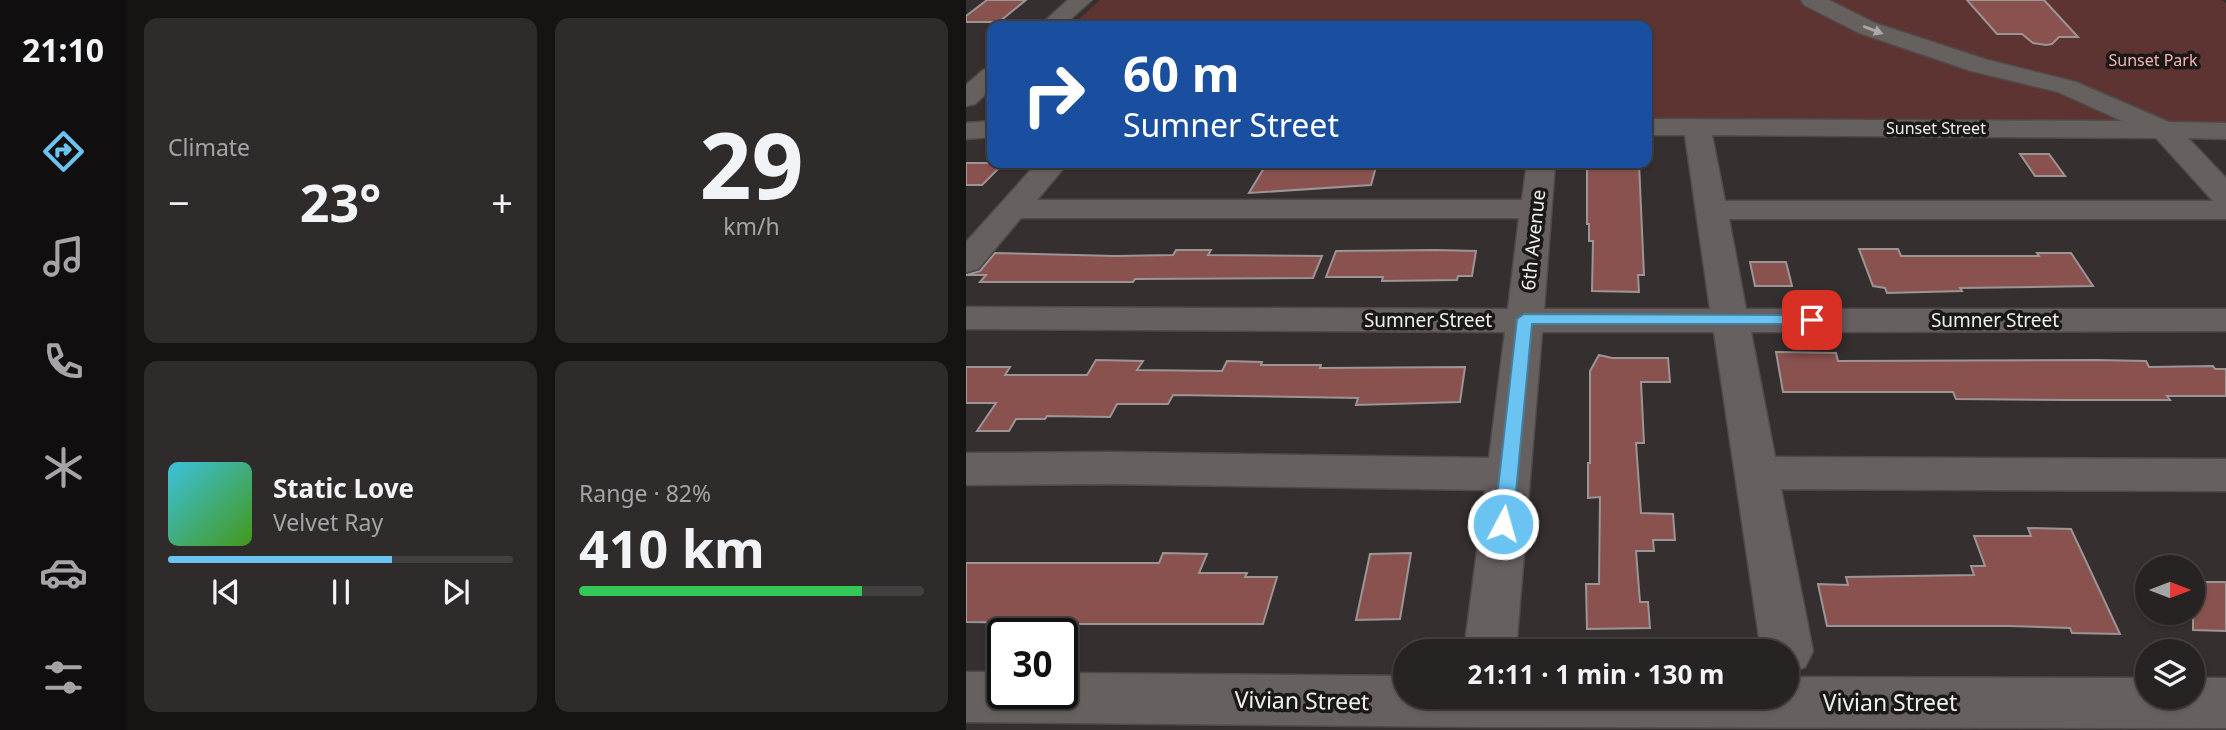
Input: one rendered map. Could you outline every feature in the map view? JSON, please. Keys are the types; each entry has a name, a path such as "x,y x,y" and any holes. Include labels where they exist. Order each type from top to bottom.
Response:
{"street":[{"path":"1056,21 1081,0"},
{"path":"1812,0 1867,28 1916,45 1980,66 2067,87 2109,118 2163,129 2226,131"},
{"path":"966,98 987,79"},
{"name":"Sunset Street","path":"1652,127 2109,118"},
{"path":"1697,127 1785,639"},
{"path":"966,131 987,129"},
{"path":"2163,129 2226,196"},
{"path":"966,262 1049,168"},
{"name":"6th Avenue","path":"1492,639 1540,168"},
{"path":"1012,209 1536,209"},
{"path":"1711,211 2226,210"},
{"name":"Sumner Street","path":"966,318 1205,321 2226,320"},
{"path":"966,469 1110,468 1508,474"},
{"path":"1756,473 2226,475"},
{"name":"Vivian Street","path":"966,697 1393,695"},
{"name":"Vivian Street","path":"1694,709 1798,716 2226,703"}],"green space":[{"name":"Sunset Park","path":"1100,0 2221,0 2226,3 2226,122 1652,120 1652,21 1077,21"}],"building":[{"path":"987,0 1026,0 1000,21 966,22 966,16"},
{"path":"1967,0 2044,0 2078,37 2059,37 2052,44 2046,45 2033,43 2022,34 1997,34"},
{"path":"2020,154 2049,154 2065,176 2035,176"},
{"path":"966,163 987,163 987,168 999,168 982,185 966,185"},
{"path":"1264,168 1376,168 1371,185 1249,193"},
{"path":"1587,168 1639,168 1644,275 1638,275 1639,292 1592,291 1593,241 1589,241"},
{"path":"1859,249 1898,249 1901,256 2039,256 2037,253 2071,253 2093,286 1960,288 1962,291 1887,293 1885,288 1873,286"},
{"path":"1176,250 1211,250 1208,255 1322,256 1313,278 980,282 986,275 966,275 980,271 995,253 1115,256 1173,255"},
{"path":"1336,251 1476,251 1472,276 1458,276 1457,280 1382,281 1383,277 1326,277"},
{"path":"1750,262 1786,262 1792,286 1755,286"},
{"path":"1776,352 1836,353 1838,361 2097,360 2146,361 2149,367 2213,366 2215,369 2226,369 2226,396 2167,396 2170,400 2065,400 1956,399 1953,392 1783,392"},
{"path":"1599,355 1612,358 1668,358 1670,382 1641,382 1644,443 1636,443 1641,513 1673,514 1675,540 1653,540 1654,551 1636,551 1640,602 1648,602 1650,628 1587,629 1586,584 1599,584 1600,497 1588,498 1588,463 1590,371"},
{"path":"1096,360 1143,361 1137,370 1222,371 1227,361 1262,362 1261,365 1321,365 1320,368 1465,367 1460,402 1356,405 1358,398 1173,395 1168,404 1117,404 1110,417 1047,416 1045,419 1016,419 1009,431 977,431 996,403 966,403 966,367 1010,367 1005,375 1087,375"},
{"path":"2028,528 2071,529 2120,634 2072,633 2070,628 2008,626 1827,626 1818,584 1848,585 1846,577 1974,575 1971,566 1985,566 1974,536 2031,536"},
{"path":"1163,553 1207,554 1199,573 1247,573 1245,577 1277,577 1263,624 1078,624 1078,618 987,618 987,622 966,622 966,563 1159,563"},
{"path":"1411,553 1400,619 1356,620 1370,554"},
{"path":"2205,582 2226,582 2226,631 2193,630 2193,625 2205,625"}],"route":[{"path":"1503,524 1524,319 1812,320"}]}
